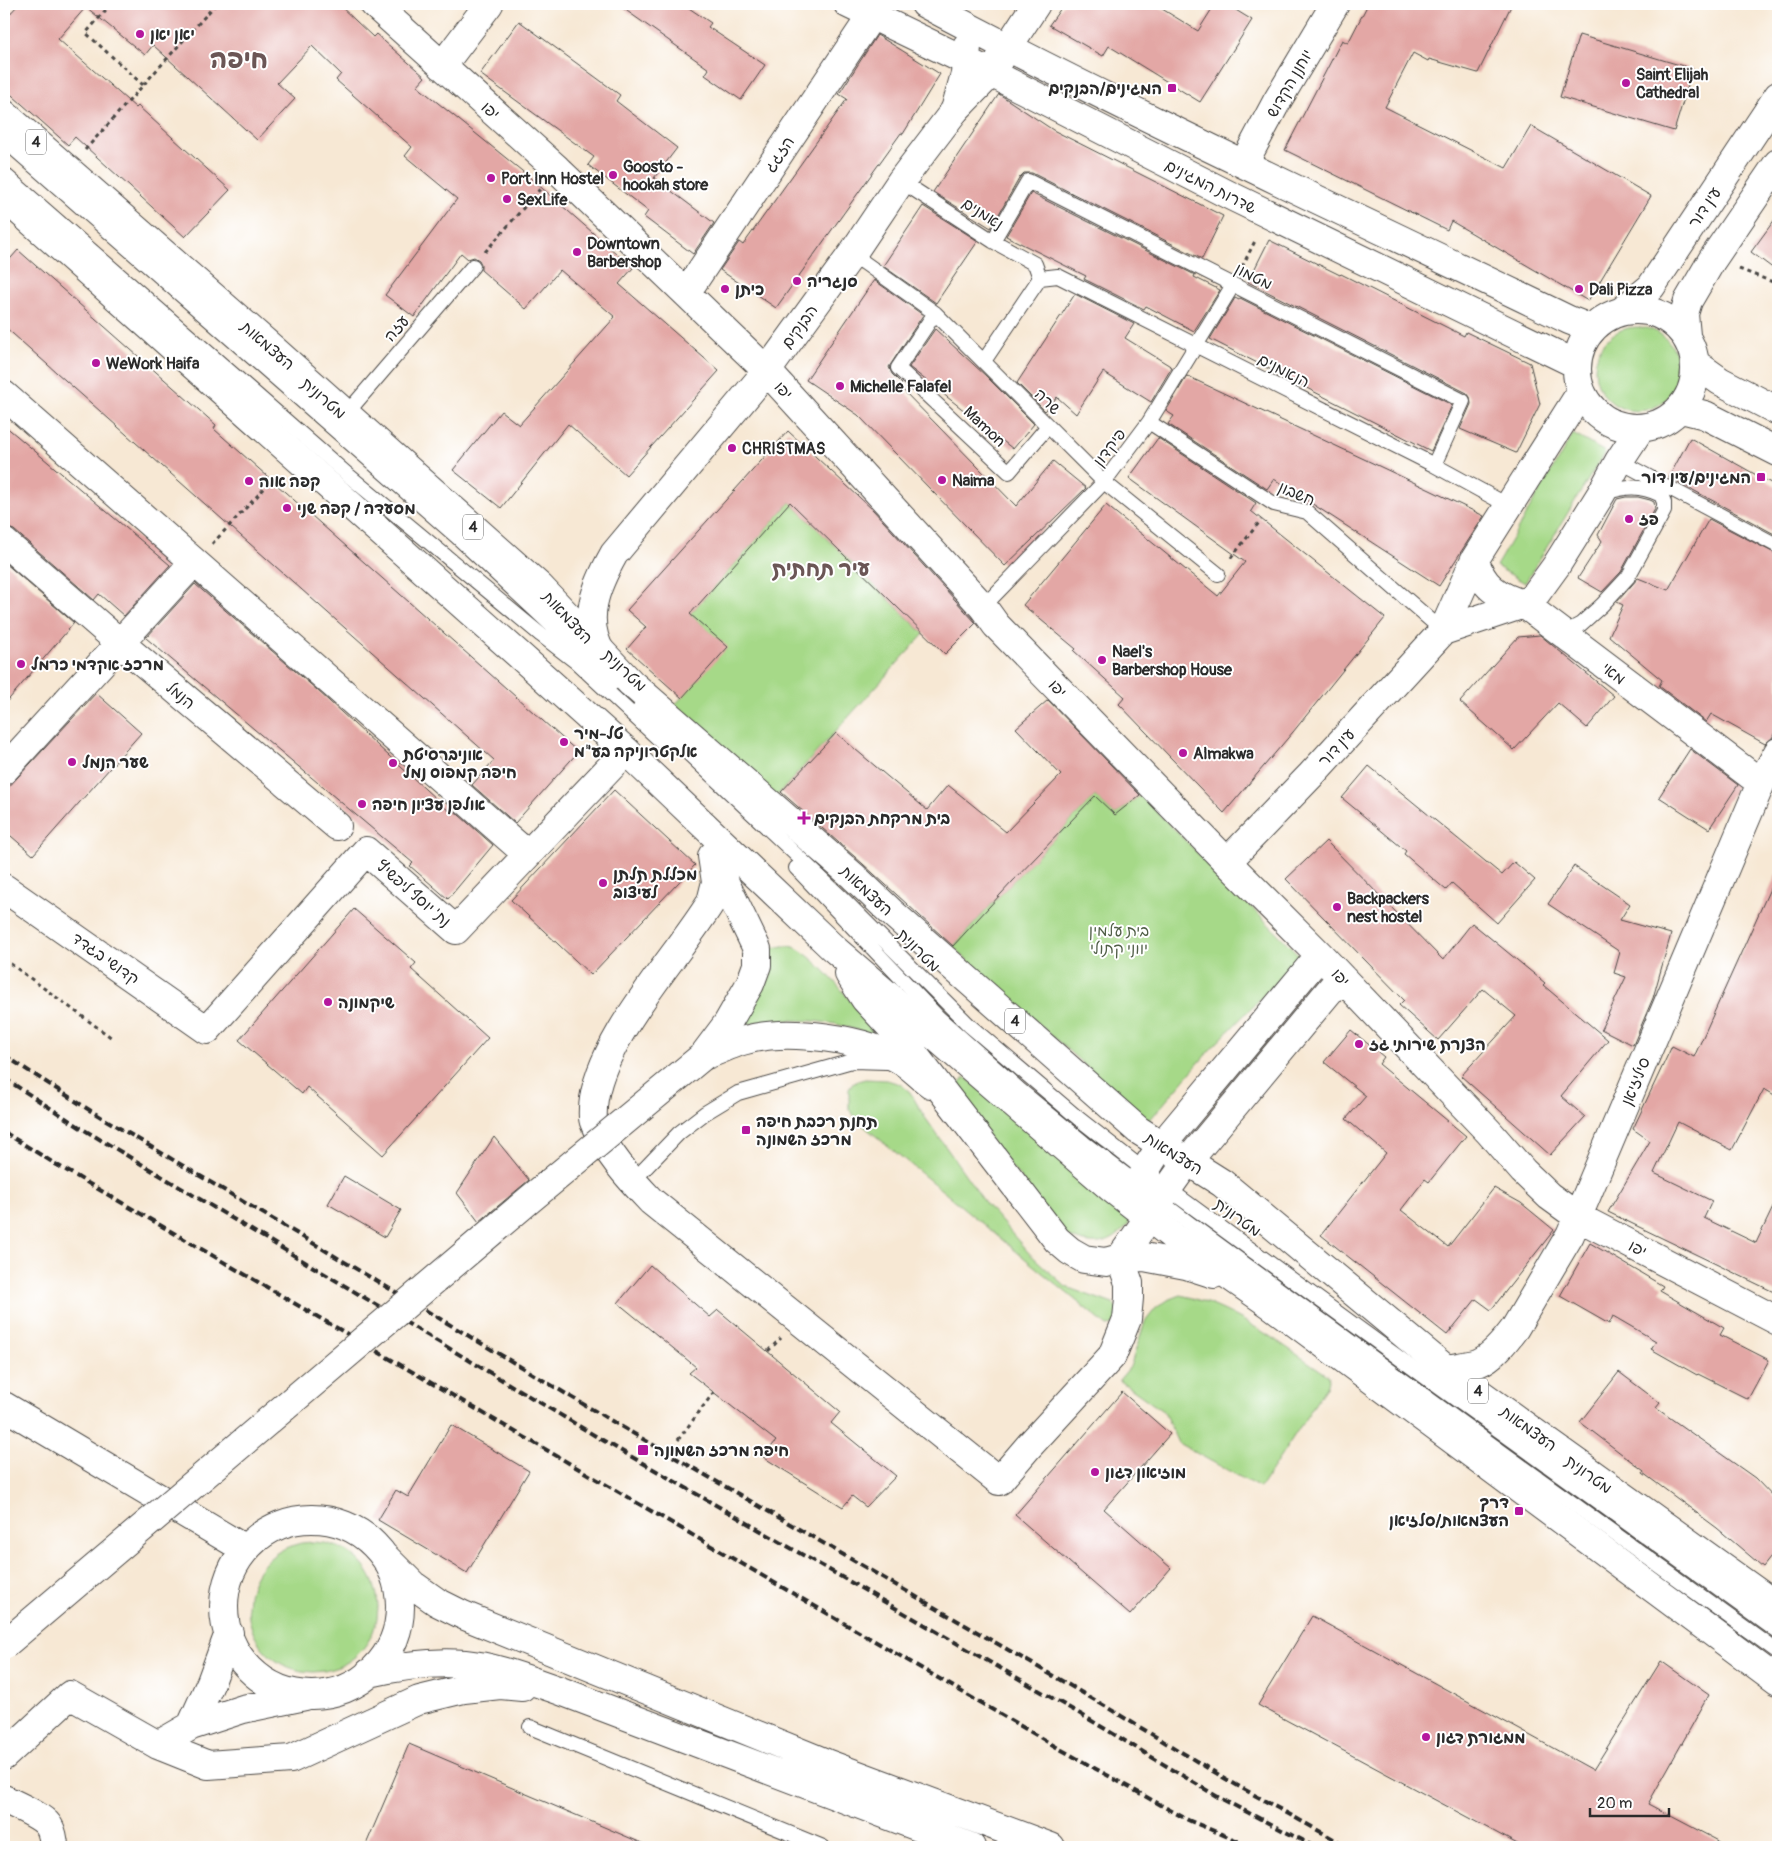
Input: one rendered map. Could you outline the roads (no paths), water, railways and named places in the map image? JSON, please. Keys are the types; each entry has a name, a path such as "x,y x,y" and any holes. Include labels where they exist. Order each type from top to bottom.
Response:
{"main road":[{"name":"יפו","path":"374,4 557,169 767,371 983,607 996,624 1320,955 1549,1196 1578,1217 1778,1321"},
{"path":"442,66 489,4"},
{"path":"925,4 1007,47 1244,163 1569,320 1592,329"},
{"name":"הבנקים","path":"602,654 595,642 592,630 592,614 595,596 603,574 614,554 767,371 852,254 901,181 955,110 991,74 1036,4"},
{"name":"יוחנן הקדוש","path":"1244,163 1276,103 1335,4"},
{"name":"שדרות המגינים","path":"860,10 1268,214 1576,364"},
{"name":"הזגג","path":"686,293 860,10"},
{"path":"955,110 966,62 967,47 962,24"},
{"name":"עין דור","path":"1622,311 1650,287 1778,96"},
{"name":"העצמאות","path":"4,114 540,587 631,683 853,876 891,912 1138,1130 1232,1191 1446,1369 1778,1606"},
{"path":"1686,335 1673,322 1658,314 1640,310 1622,311 1606,318 1592,329 1581,344 1576,364 1581,392 1591,408 1605,420 1622,427 1640,429 1656,426 1670,419 1681,409 1690,395 1695,380 1696,364 1686,335 1684,314 1688,301 1712,260 1778,163"},
{"path":"4,197 626,751 834,948 1111,1188 1152,1192 1274,1308"},
{"path":"1696,364 1720,381 1778,411"},
{"name":"עין דור","path":"1227,862 1311,775 1443,631 1475,559 1581,392"},
{"path":"4,396 527,854"},
{"path":"1681,409 1705,415 1778,452"},
{"name":"עין דור","path":"1443,631 1524,604 1535,595 1547,580 1602,494 1619,461 1640,429"},
{"name":"הנמל","path":"4,542 337,826"},
{"name":"מאי","path":"1475,559 1478,571 1487,585 1509,600 1524,604 1761,783"},
{"path":"4,770 194,562"},
{"name":"נת' יוסף ליפשיץ","path":"207,1030 366,851 456,930 626,751"},
{"name":"סיליזיאן","path":"1446,1369 1479,1362 1488,1357 1506,1339 1515,1328 1558,1255 1578,1217 1761,783 1778,752"},
{"path":"4,1645 529,1200 703,1056 727,1024 750,984 756,965 757,949 712,856 699,821"},
{"path":"712,856 716,882 711,902 617,1039 602,1071 594,1096 593,1120 606,1147 632,1182 651,1201 999,1481 1112,1356 1127,1319 1129,1298 1129,1283 1120,1258"},
{"name":"קדושי בגדד","path":"4,888 207,1030"},
{"path":"834,948 865,1000 903,1040 1057,1240 1070,1251 1084,1259 1106,1262 1120,1258 1144,1257 1212,1272 1274,1308 1778,1681"},
{"path":"1120,1258 1137,1236 1152,1192 1161,1146 1320,955"},
{"path":"1152,1192 1188,1161 1341,977"},
{"path":"703,1056 743,1040 790,1034 818,1036 847,1041 881,1051 905,1063 942,1093"},
{"path":"4,1406 245,1549"},
{"path":"386,1558 397,1582 400,1610 395,1638 380,1663 358,1682 330,1693 301,1694 273,1686 249,1669 234,1648 225,1623 224,1597 231,1571 245,1549 266,1532 290,1521 318,1519 344,1524 368,1538 413,1585 437,1602 462,1615 826,1763 1051,1847"},
{"path":"191,1726 211,1682 229,1633"},
{"path":"369,1673 400,1666 464,1664 496,1669 558,1690 971,1847"},
{"path":"4,1756 70,1695 158,1745 208,1765 291,1759 419,1700 464,1688 500,1685 558,1690"},
{"path":"158,1745 191,1726 243,1709 316,1693"},
{"path":"4,1799 27,1810 48,1824 54,1841 54,1847"}],"lane":[{"name":"מטרונית","path":"4,140 456,536 840,896 970,1026 1078,1118 1152,1192 1439,1387 1778,1632"},
{"name":"מטרונית","path":"4,174 348,475 576,662 802,873 939,1018 1084,1143 1430,1400 1778,1652"},
{"name":"נאמנים","path":"901,181 993,241 1035,264 1040,278"},
{"name":"מטמון","path":"993,241 1028,181 1463,402 1434,465"},
{"name":"שרה","path":"852,254 935,313 1104,482 1218,574"},
{"name":"עזה","path":"346,414 473,266"},
{"name":"הנאמנים","path":"1040,278 1058,276 1434,465 1509,506"},
{"path":"984,361 1040,278"},
{"name":"פיקדון","path":"983,607 1104,482 1149,422 1233,286"},
{"name":"Mamon","path":"935,313 898,368 1009,472 1048,426"},
{"name":"חשבון","path":"1149,422 1274,504 1307,512 1443,631"},
{"path":"1619,461 1778,546"},
{"path":"1562,634 1581,624 1628,577 1664,511 1664,502 1661,495 1648,489 1628,486 1602,494"},
{"path":"632,1182 679,1133 738,1093 852,1061 905,1063"},
{"path":"530,1726 822,1847"}],"railway":[{"path":"4,1055 91,1111 610,1420 1093,1699 1231,1782 1348,1847"},
{"path":"4,1078 81,1128 599,1438 1082,1715 1218,1797 1315,1847"},
{"path":"4,1132 57,1165 1060,1749 1188,1820 1252,1847"}],"place":[{"name":"יאן יאן","path":"140,34"},
{"name":"Saint Elijah Cathedral","path":"1626,83"},
{"name":"המגינים/הבנקים","path":"1172,88"},
{"name":"Goosto - hookah store","path":"613,175"},
{"name":"Port Inn Hostel","path":"491,178"},
{"name":"SexLife","path":"507,199"},
{"name":"Downtown Barbershop","path":"577,252"},
{"name":"סנגריה","path":"797,281"},
{"name":"כיתן","path":"725,289"},
{"name":"Dali Pizza","path":"1579,289"},
{"name":"WeWork Haifa","path":"96,363"},
{"name":"Michelle Falafel","path":"840,386"},
{"name":"CHRISTMAS","path":"732,448"},
{"name":"המגינים/עין דור","path":"1761,477"},
{"name":"Naima","path":"942,480"},
{"name":"קפה אוה","path":"249,481"},
{"name":"מסעדה / קפה שני","path":"287,508"},
{"name":"פז","path":"1629,519"},
{"name":"Nael's Barbershop House","path":"1102,660"},
{"name":"מרכז אקדמי כרמל","path":"21,664"},
{"name":"טל-מיר אלקטרוניקה בע\"מ","path":"564,742"},
{"name":"Almakwa","path":"1183,753"},
{"name":"שער הנמל","path":"72,762"},
{"name":"אוניברסיטת חיפה קמפוס נמל","path":"393,763"},
{"name":"אולפן עציון חיפה","path":"362,804"},
{"name":"בית מרקחת הבנקים","path":"804,818"},
{"name":"מכללת תלתן לעיצוב","path":"603,883"},
{"name":"Backpackers nest hostel","path":"1337,907"},
{"name":"שיקמונה","path":"328,1002"},
{"name":"הצנרת שירותי גז","path":"1359,1044"},
{"name":"תחנת רכבת חיפה מרכז השמונה","path":"746,1130"},
{"name":"חיפה מרכז השמונה","path":"643,1450"},
{"name":"מוזיאון דגון","path":"1095,1472"},
{"name":"דרך העצמאות/סלזיאן","path":"1519,1511"},
{"name":"ממגורת דגון","path":"1426,1737"}],"district":[{"name":"חיפה","path":"239,59"},
{"name":"עיר תחתית","path":"821,569"}],"park label":[{"name":"בית עלמין יווני קתולי","path":"1119,939"}]}
